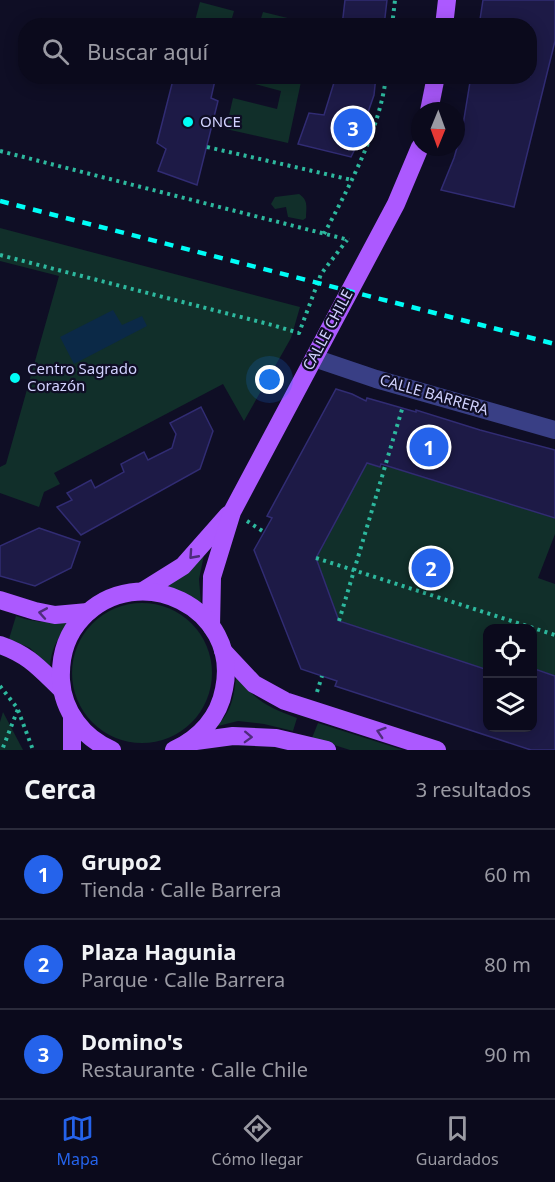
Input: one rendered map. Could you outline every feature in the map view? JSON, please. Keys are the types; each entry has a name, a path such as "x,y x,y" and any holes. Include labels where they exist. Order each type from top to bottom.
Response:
{"main road":[{"path":"445,18 447,0"},
{"path":"431,102 434,84"},
{"name":"CALLE CHILE","path":"212,626 212,577 232,512 396,204 416,156"},
{"name":"CALLE CHILE","path":"143,591 183,566 232,512"},
{"path":"112,750 90,737 72,716 62,689 60,669 63,653 73,629 88,612 115,596 143,591 158,592 179,599 193,607 212,626 223,651 226,673 220,704 210,722 182,746"},
{"path":"0,600 55,615 88,612"},
{"path":"0,645 18,651 62,689"},
{"path":"223,651 254,684 285,701 436,750"},
{"path":"72,716 72,750"},
{"path":"182,746 233,736 276,738 327,750"}],"street":[{"name":"CALLE BARRERA","path":"314,358 376,379 555,430"}],"path":[{"path":"393,18 395,0"},
{"path":"324,234 352,180 384,99 385,84"},
{"path":"207,147 352,180"},
{"path":"0,151 373,246"},
{"path":"0,255 272,324 299,333 321,274 347,240"},
{"path":"339,621 405,400"},
{"path":"316,558 555,635"},
{"path":"0,686 18,709 33,750"},
{"path":"0,694 6,696"},
{"path":"2,750 18,709"}],"green space":[{"path":"200,2 234,11 232,18 196,18"},
{"path":"263,12 288,18 261,18"},
{"path":"255,84 301,84 288,143 226,129 233,98 277,109 281,91"},
{"path":"299,194 306,205 306,218 303,220 288,217 286,207 275,209 271,204 275,197"},
{"path":"0,228 300,307 291,338 244,421 223,384 54,473 60,484 44,492 39,507 0,493 0,467 6,464 59,276 0,261"},
{"path":"367,463 397,469 555,518 555,534 538,578 555,584 555,676 537,669 537,624 483,624 483,669 339,621 316,558"},
{"path":"204,555 199,579 201,604 193,597 167,586"},
{"path":"142,603 169,608 192,623 207,646 212,673 207,700 192,723 169,738 142,743 115,738 92,723 77,700 72,673 77,646 92,623 115,608"},
{"path":"16,616 44,622 71,621 56,642 50,667 30,648 9,639"},
{"path":"236,677 263,702 297,718 293,731 238,721 214,727 231,705"},
{"path":"3,712 23,750 0,750 0,722"},
{"path":"318,723 403,750 350,750 312,738"}],"water":[{"path":"113,310 122,325 142,316 147,326 74,364 60,337"}],"building":[{"path":"345,0 387,0 385,18 343,18"},
{"path":"483,0 555,0 555,41 514,207 441,190 455,156 465,156 465,113 470,84 537,84 537,18 480,18"},
{"name":"ONCE","path":"172,84 214,84 211,98 218,101 197,185 158,171 166,149 157,143"},
{"path":"334,84 375,84 374,95 351,157 298,144 309,113 324,115"},
{"path":"336,389 366,401 367,398 416,412 416,410 555,450 555,518 381,464 380,467 367,463 316,558 339,621 483,668 483,732 537,732 537,670 555,676 555,750 531,750 335,686 337,681 301,669 254,550 272,518 267,516"},
{"path":"201,407 213,431 200,469 81,535 57,507 72,500 67,493 91,480 95,488 124,472 121,464 144,452 148,460 172,448 176,434 170,423"},
{"path":"39,528 80,542 71,568 35,586 0,576 0,546"}],"railway":[{"path":"0,201 555,344"}],"place":[{"name":"ONCE","path":"188,122"},
{"name":"Domino's","path":"353,128"},
{"name":"Centro Sagrado Corazón","path":"15,378"},
{"name":"Grupo2","path":"429,447"},
{"name":"Plaza Hagunia","path":"431,568"}]}
